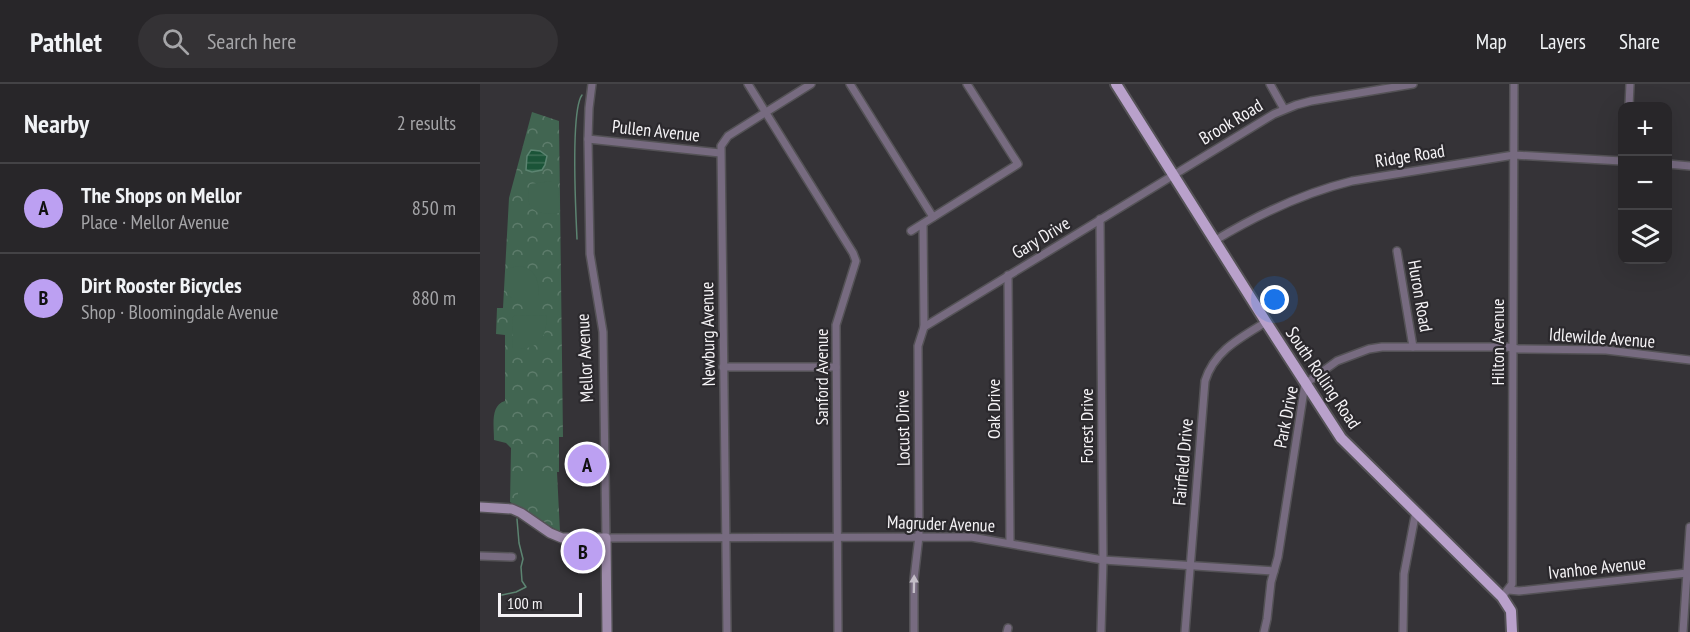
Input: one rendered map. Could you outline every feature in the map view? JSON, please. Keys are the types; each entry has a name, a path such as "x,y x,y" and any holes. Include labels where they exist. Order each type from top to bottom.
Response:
{"main road":[{"name":"South Rolling Road","path":"1116,84 1341,438 1416,512 1506,593 1511,611 1512,632"}],"street":[{"name":"Mellor Avenue","path":"592,84 588,139 590,254 603,332 607,632"},
{"name":"Sanford Avenue","path":"748,84 855,257 855,265 836,325 838,632"},
{"path":"720,153 723,141 728,136 812,84"},
{"path":"850,84 933,217"},
{"path":"911,231 1018,164 967,84"},
{"path":"1270,84 1284,109"},
{"name":"Brook Road","path":"1173,174 1284,109 1311,101 1413,84"},
{"name":"Hilton Avenue","path":"1506,593 1512,584 1514,84"},
{"path":"1629,102 1630,84"},
{"name":"Pullen Avenue","path":"588,139 720,153"},
{"name":"Newburg Avenue","path":"720,153 727,632"},
{"name":"Ridge Road","path":"1215,241 1261,214 1337,184 1514,155 1618,162"},
{"path":"1672,165 1690,166"},
{"name":"Gary Drive","path":"924,327 1173,174"},
{"name":"Forest Drive","path":"1100,219 1103,560 1101,632"},
{"name":"Locust Drive","path":"914,632 914,579 919,536 918,346 924,327 923,224"},
{"name":"Huron Road","path":"1397,251 1413,347"},
{"name":"Oak Drive","path":"1008,275 1010,543"},
{"name":"Fairfield Drive","path":"1185,632 1204,391 1208,372 1228,346 1266,322"},
{"name":"Park Drive","path":"1264,632 1305,384 1337,361 1369,349 1512,348"},
{"name":"Idlewilde Avenue","path":"1512,348 1606,350 1690,360"},
{"path":"723,367 836,367"},
{"path":"480,507 512,509 562,538 606,538"},
{"path":"1403,632 1404,574 1416,512"},
{"path":"1683,632 1690,527"},
{"name":"Magruder Avenue","path":"606,538 971,537 1103,560 1274,571"},
{"path":"480,556 512,557"},
{"name":"Ivanhoe Avenue","path":"1506,593 1687,573"}],"green space":[{"path":"532,112 559,121 563,437 559,437 559,472 557,472 560,532 510,502 511,448 506,443 494,440 495,411 500,403 505,401 505,335 496,334 497,308 503,308 509,198"},
{"path":"552,181 558,185 560,213 538,212 533,209 528,200 530,184"},
{"path":"517,266 528,269 535,276 539,298 512,298 507,294 507,269"},
{"path":"546,315 545,331 539,342 529,348 513,349 512,318 514,316"},
{"path":"518,472 557,472 557,503 518,503"}],"shaded area":[{"path":"531,150 540,151 547,156 542,170 532,172 526,170 527,156"}],"waterway":[{"path":"577,239 575,141 578,105 582,95"},
{"path":"1350,455 1356,460"},
{"path":"1363,468 1376,480"},
{"path":"502,595 526,587 522,581 523,559 517,519"}],"place":[{"name":"The Shops on Mellor","path":"587,464"},
{"name":"Dirt Rooster Bicycles","path":"583,551"}]}
